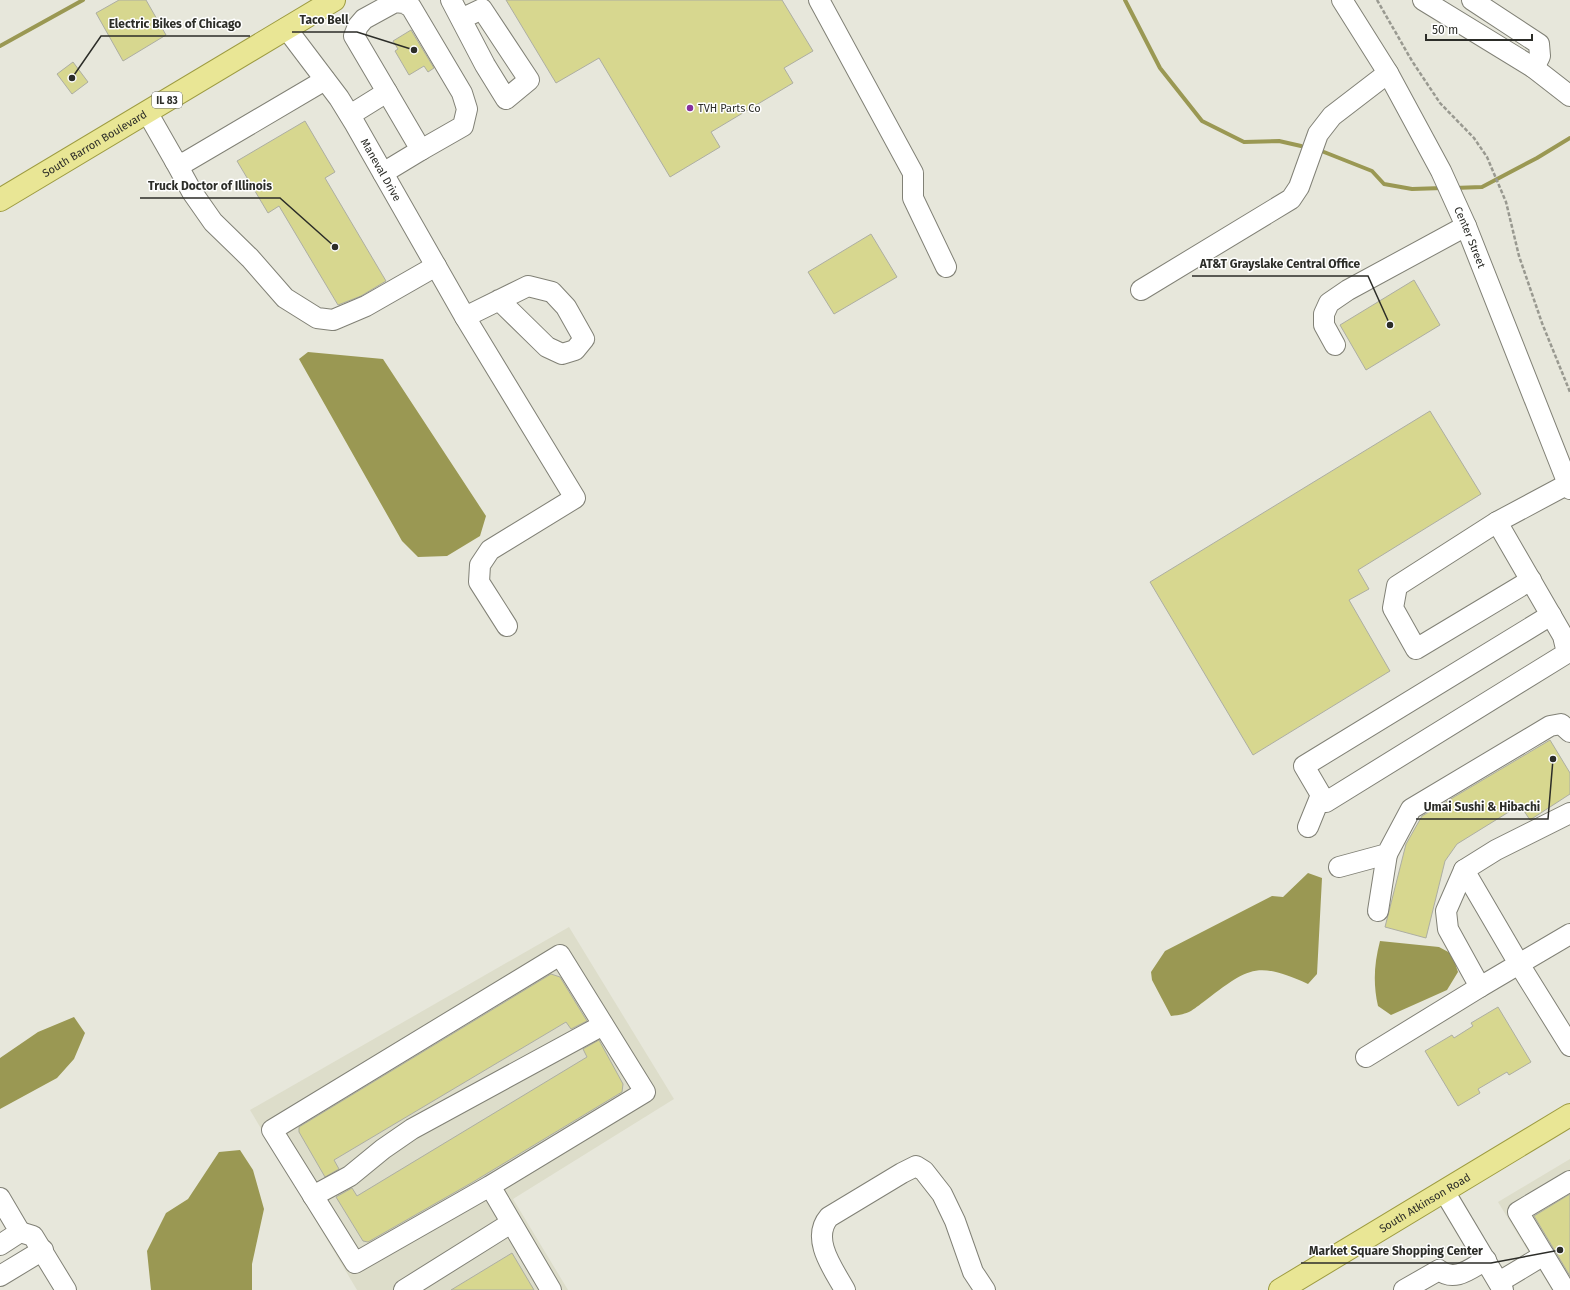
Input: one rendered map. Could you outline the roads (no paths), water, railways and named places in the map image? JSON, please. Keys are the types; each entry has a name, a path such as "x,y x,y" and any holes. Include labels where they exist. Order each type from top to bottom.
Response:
{"main road":[{"name":"South Barron Boulevard","path":"0,200 334,0"},
{"name":"South Atkinson Road","path":"1280,1290 1570,1115"}],"street":[{"path":"451,0 461,19"},
{"path":"819,0 913,173 913,198 946,267"},
{"name":"Center Street","path":"1342,0 1388,73 1441,171 1466,226 1569,486"},
{"path":"1423,0 1534,68 1570,96"},
{"path":"1472,0 1539,44 1540,56 1534,68"},
{"path":"383,173 463,126 467,109 462,93 411,7 404,3 395,2 364,19 358,26 354,36 421,150"},
{"name":"Maneval Drive","path":"286,28 350,115 465,317 575,498 490,550 480,565 479,582 507,626"},
{"path":"1141,290 1291,199 1299,187 1318,134 1332,116 1388,73"},
{"path":"176,161 184,163 325,80"},
{"path":"350,115 387,92"},
{"path":"147,112 176,161 192,192 212,222 250,258 285,298 317,318 333,320 366,306 436,266"},
{"path":"1335,345 1324,325 1324,314 1329,304 1348,290 1466,226"},
{"path":"465,317 499,300"},
{"path":"1531,580 1416,649 1393,608 1397,586 1497,522 1569,486"},
{"path":"1497,522 1531,580 1551,615 1563,636 1567,653 1326,802 1304,766 1551,615"},
{"path":"1378,912 1387,854 1411,809 1550,726 1561,724 1570,732"},
{"path":"1308,827 1322,795"},
{"path":"1480,987 1448,929 1446,911 1464,870 1496,850 1570,813"},
{"path":"1339,866 1387,854"},
{"path":"1464,870 1519,964 1570,1046"},
{"path":"1366,1057 1570,934"},
{"path":"560,955 603,1025 645,1092 490,1186 355,1264 272,1130 560,955"},
{"path":"313,1196 350,1176 383,1149 412,1129 603,1025"},
{"path":"845,1290 824,1250 822,1238 824,1222 829,1217 916,1166 924,1171 942,1194 955,1220 972,1272 985,1290"},
{"path":"1565,1290 1518,1212 1570,1181"},
{"path":"490,1186 551,1290"},
{"path":"1444,1191 1501,1286 1544,1255"},
{"path":"0,1198 11,1223 33,1236 43,1250 66,1290"},
{"path":"0,1245 11,1223"},
{"path":"404,1290 511,1223"},
{"path":"0,1276 43,1250"},
{"path":"1404,1290 1440,1270 1445,1275 1456,1276 1486,1260"}],"waterway":[{"path":"0,46 83,0"},
{"path":"1125,0 1160,68 1202,121 1244,142 1279,141 1301,146"},
{"path":"1454,188 1482,187 1537,158 1570,138"},
{"path":"1324,152 1372,171 1384,184 1412,189 1443,188"}],"place":[{"name":"Taco Bell","path":"414,50"},
{"name":"Electric Bikes of Chicago","path":"72,78"},
{"name":"TVH Parts Co","path":"690,108"},
{"name":"Truck Doctor of Illinois","path":"335,247"},
{"name":"AT&T Grayslake Central Office","path":"1390,325"},
{"name":"Umai Sushi & Hibachi","path":"1553,759"},
{"name":"Market Square Shopping Center","path":"1560,1250"}]}
